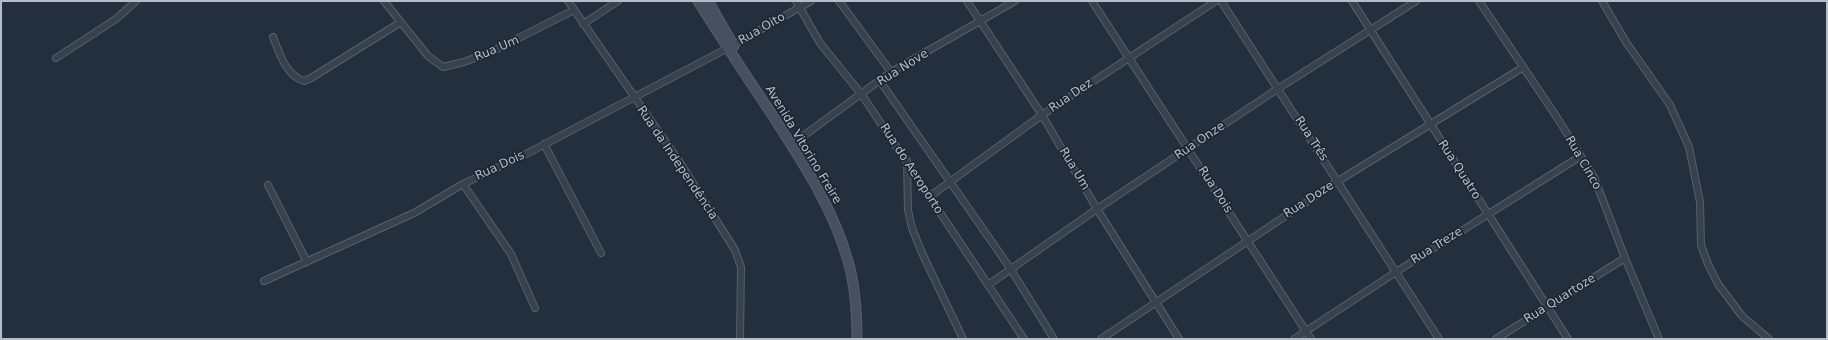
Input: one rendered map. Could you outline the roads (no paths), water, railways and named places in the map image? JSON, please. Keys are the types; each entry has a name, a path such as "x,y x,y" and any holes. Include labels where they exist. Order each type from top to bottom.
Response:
{"street":[{"path":"56,58 116,19 136,1"},
{"name":"Rua Um","path":"384,1 433,61 439,65 448,67 493,51 558,20 574,10"},
{"name":"Rua da Independência","path":"568,1 679,161 740,260 742,284 740,339"},
{"path":"583,24 618,1"},
{"name":"Avenida Vitorino Freire","path":"698,1 795,142 820,182 839,218 848,241 855,266 860,294 861,339"},
{"name":"Avenida Vitorino Freire","path":"708,1 730,46 790,143 831,215 849,262 857,308 857,339"},
{"name":"Rua do Aeroporto","path":"796,1 820,42 862,95 1024,339"},
{"name":"Rua Oito","path":"730,46 811,1"},
{"path":"839,1 891,72"},
{"name":"Rua Um","path":"967,1 1042,115 1097,209 1180,339"},
{"name":"Rua Nove","path":"795,142 862,95 891,72 1015,1"},
{"name":"Rua Dois","path":"1092,1 1311,339"},
{"name":"Rua Dez","path":"929,197 1042,115 1216,1"},
{"name":"Rua Três","path":"1221,1 1439,339"},
{"name":"Rua Quatro","path":"1352,1 1568,339"},
{"name":"Rua Onze","path":"988,285 1010,268 1278,88 1371,31 1416,1"},
{"name":"Rua Cinco","path":"1479,1 1581,156 1600,190 1625,258 1659,339"},
{"path":"1602,1 1626,42 1670,105 1689,146 1700,202 1701,244 1708,264 1718,284 1742,316 1769,339"},
{"path":"272,37 283,61 297,77 304,81 401,22"},
{"name":"Rua Dois","path":"264,281 414,213 463,184 528,153 633,96 730,46"},
{"name":"Rua Doze","path":"1101,339 1338,181 1522,68"},
{"path":"880,81 1010,268 1054,339"},
{"path":"544,144 601,253"},
{"name":"Rua Treze","path":"1294,339 1396,272 1581,156"},
{"path":"906,160 908,210 912,228 963,339"},
{"path":"463,184 511,254 535,308"},
{"path":"268,185 307,262"},
{"name":"Rua Quartoze","path":"1496,339 1625,258"}]}
